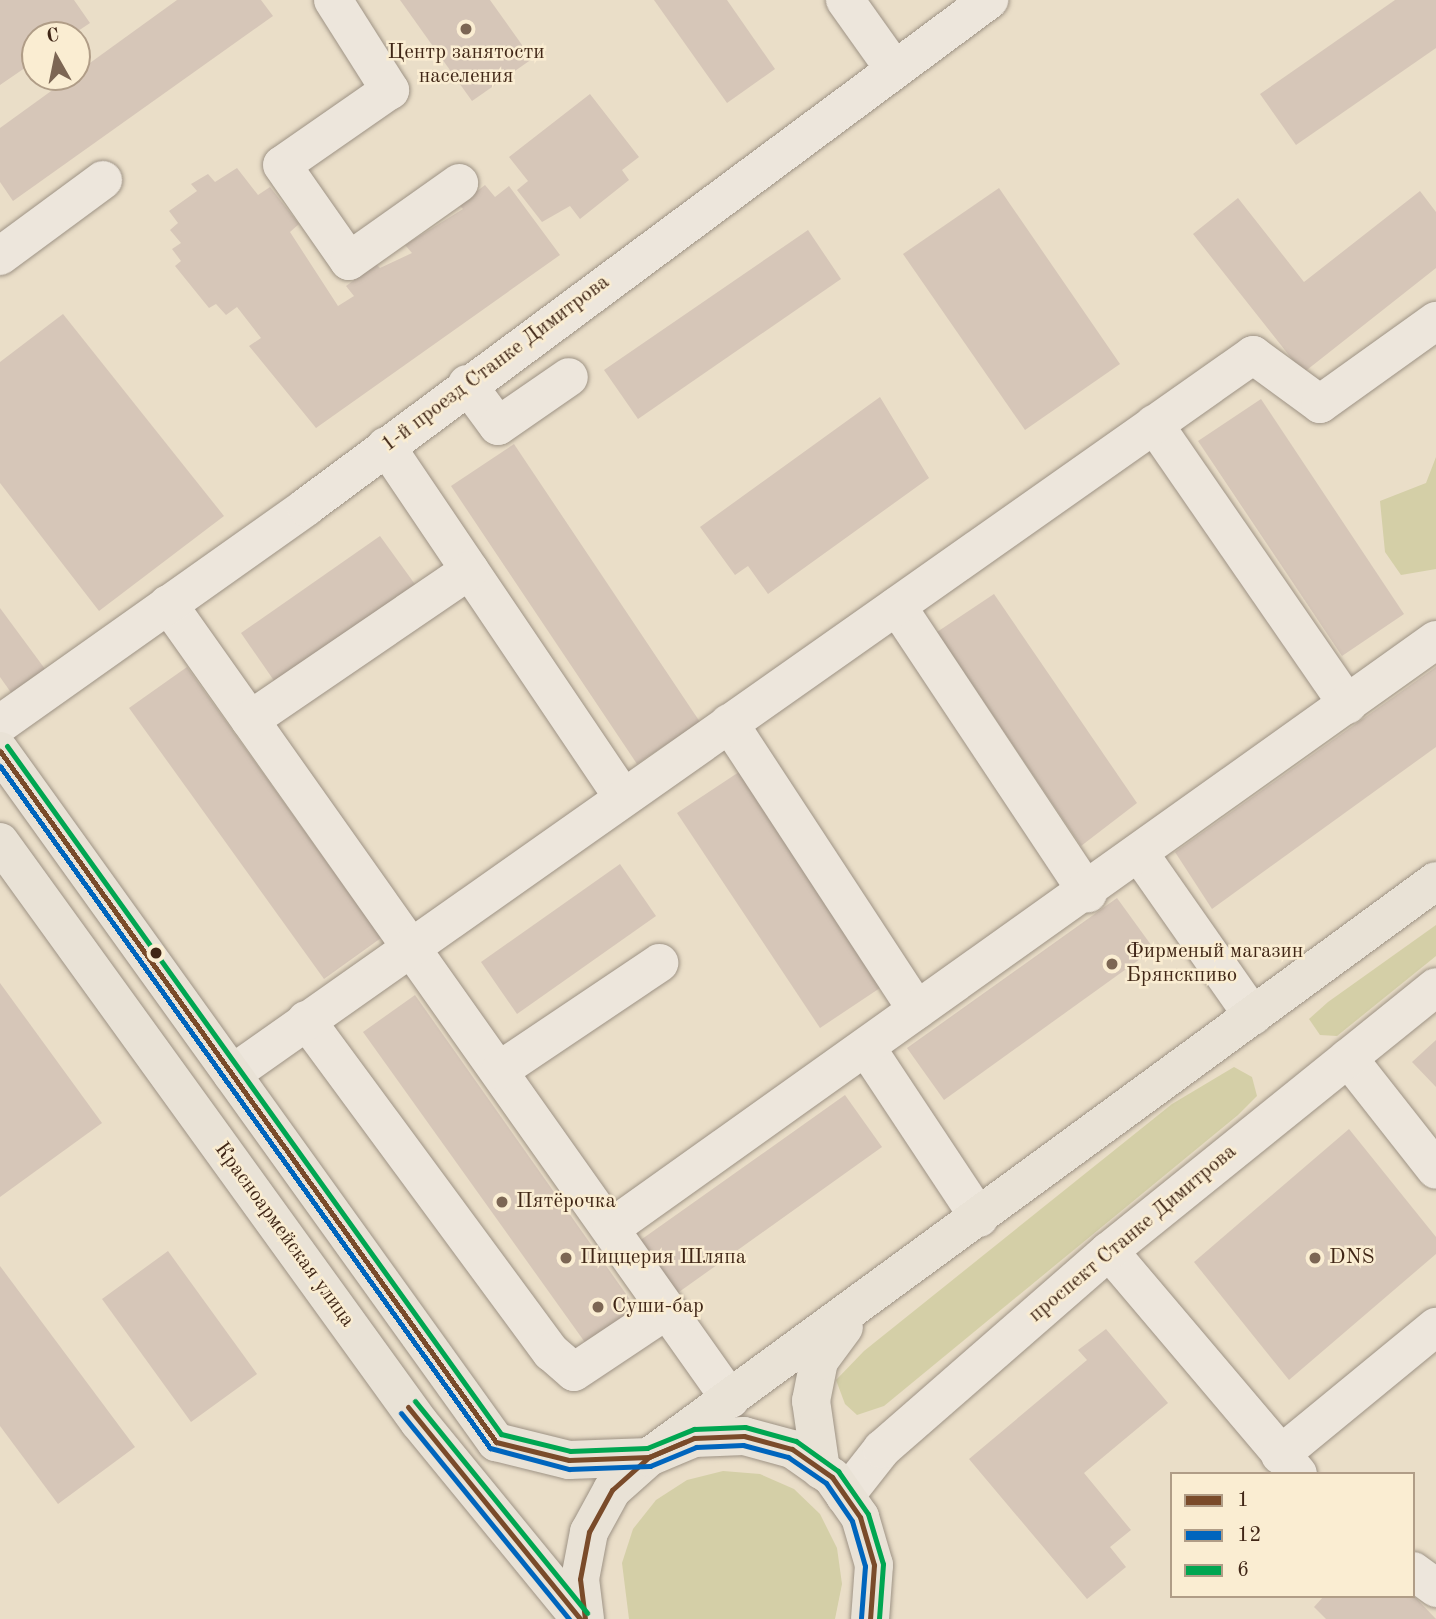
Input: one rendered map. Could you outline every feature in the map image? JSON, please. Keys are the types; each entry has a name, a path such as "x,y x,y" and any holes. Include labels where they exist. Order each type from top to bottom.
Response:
{"main road":[{"path":"0,751 496,1442 569,1460 649,1457 695,1438 744,1436 792,1449 833,1483 860,1517 874,1565 870,1619"},
{"name":"Красноармейская улица","path":"0,842 419,1422 583,1619"},
{"path":"583,1619 580,1579 589,1532 612,1490 649,1457 856,1311 1436,881"},
{"path":"833,1483 811,1401 819,1361 856,1311"}],"street":[{"path":"333,0 390,90 282,166 349,261 459,183"},
{"path":"845,0 894,69"},
{"name":"1-й проезд Станке Димитрова","path":"0,724 386,446 989,0"},
{"path":"0,256 103,180"},
{"path":"232,1074 410,944 1253,355 1320,404 1436,321"},
{"path":"467,384 498,426 569,377"},
{"path":"1153,424 1348,705"},
{"path":"386,446 623,797"},
{"path":"250,720 470,570"},
{"path":"168,604 500,1070 730,1399"},
{"path":"897,606 1088,892"},
{"path":"611,1228 917,1010 1141,856 1436,640"},
{"path":"729,723 917,1010"},
{"path":"1141,856 1253,1016"},
{"path":"500,1070 659,963"},
{"name":"проспект Станке Димитрова","path":"833,1483 882,1449 1109,1251 1436,987"},
{"path":"306,1020 551,1352 574,1373 667,1310"},
{"path":"866,1047 979,1218"},
{"path":"1348,1058 1436,1170"},
{"path":"1109,1251 1289,1464 1436,1327"},
{"path":"1415,1572 1436,1588"}],"shaded area":[{"path":"1436,457 1436,569 1401,575 1385,552 1380,501 1426,483"},
{"path":"1436,925 1436,956 1337,1036 1320,1035 1309,1019 1328,1002"},
{"path":"1234,1067 1252,1077 1257,1096 1238,1115 884,1406 857,1415 845,1404 836,1380 864,1351 1172,1104"},
{"path":"723,1471 760,1474 794,1489 820,1514 837,1548 842,1584 835,1619 629,1619 622,1563 633,1529 656,1500 687,1480"}],"building":[{"path":"0,0 74,0 89,21 21,21 21,71 0,85"},
{"path":"177,0 261,0 273,16 13,201 0,182 0,128 51,91 91,91 91,62"},
{"name":"Центр занятости населения","path":"400,0 490,0 532,59 472,101"},
{"path":"654,0 727,0 775,69 727,103"},
{"path":"1395,0 1436,0 1436,48 1296,145 1260,94"},
{"path":"590,94 639,157 622,170 629,180 580,219 570,206 542,222 517,190 528,181 509,157"},
{"path":"237,168 258,195 270,187 299,224 290,232 338,306 354,296 346,286 376,264 380,268 412,253 405,245 463,209 459,205 485,185 495,197 509,186 560,255 316,428 249,346 261,338 237,307 226,315 216,304 209,308 175,266 181,261 172,249 181,243 170,230 178,223 169,211 197,191 191,184 208,174 215,182"},
{"path":"999,188 1120,364 1025,430 903,254"},
{"path":"1420,191 1436,212 1436,268 1303,373 1193,234 1238,198 1304,282"},
{"path":"808,230 841,279 638,419 604,370"},
{"path":"63,314 224,516 99,611 0,483 0,362"},
{"path":"880,397 929,478 768,594 748,566 735,575 700,527"},
{"path":"1261,399 1404,614 1342,656 1198,441"},
{"path":"514,444 700,722 637,764 451,486"},
{"path":"380,536 417,587 277,685 241,633"},
{"path":"994,594 1137,803 1081,846 937,632"},
{"path":"0,608 45,669 12,694 0,677"},
{"path":"187,667 381,938 324,979 129,708"},
{"path":"1436,667 1436,747 1212,909 1175,852"},
{"path":"739,772 883,986 820,1028 677,813"},
{"path":"620,864 656,916 517,1014 481,962"},
{"path":"1117,898 1154,949 944,1100 907,1048"},
{"path":"0,983 102,1123 0,1197"},
{"path":"415,995 638,1311 589,1348 363,1032"},
{"path":"1436,1040 1436,1087 1412,1062"},
{"path":"845,1095 882,1147 672,1297 635,1244"},
{"name":"DNS","path":"1349,1129 1436,1237 1436,1254 1289,1380 1194,1262"},
{"path":"168,1251 257,1374 191,1422 102,1299"},
{"path":"0,1266 135,1447 58,1504 0,1426"},
{"path":"1106,1329 1168,1403 1084,1473 1131,1530 1110,1547 1126,1567 1087,1599 969,1459 1087,1360 1078,1350"},
{"path":"1415,1597 1436,1619 1326,1619 1314,1607 1322,1598"}],"transit line":[{"name":"6","path":"7,746 501,1434 570,1451 647,1448 694,1429 745,1427 796,1441 838,1471 868,1514 883,1564 879,1619"},
{"name":"1","path":"0,751 496,1442 569,1460 649,1457 694,1438 744,1436 792,1449 832,1477 860,1517 874,1565 870,1619"},
{"name":"12","path":"0,766 490,1448 569,1469 650,1466 696,1447 743,1445 788,1457 826,1483 852,1521 865,1566 861,1618"},
{"name":"6","path":"415,1401 587,1613"},
{"name":"1","path":"408,1407 580,1619"},
{"name":"12","path":"401,1413 569,1619"},
{"name":"1","path":"585,1619 580,1579 589,1532 612,1490 649,1457 685,1442"}],"place":[{"name":"Центр занятости населения","path":"466,29"},
{"name":"Фирменый магазин Брянскпиво","path":"1112,964"},
{"name":"Пятёрочка","path":"502,1202"},
{"name":"Пиццерия Шляпа","path":"566,1258"},
{"name":"DNS","path":"1315,1258"},
{"name":"Суши-бар","path":"598,1307"}]}
